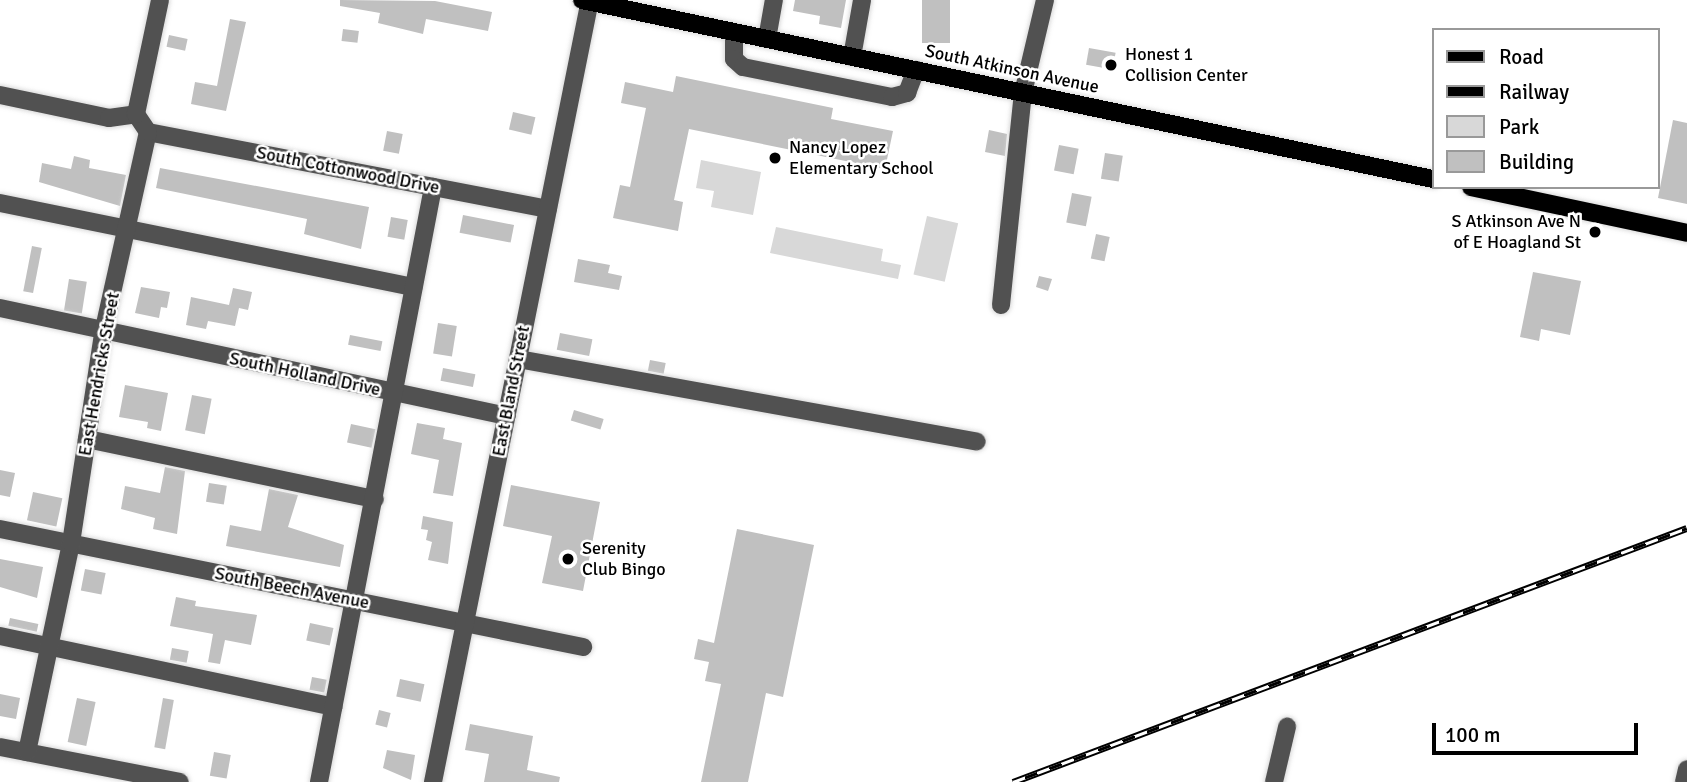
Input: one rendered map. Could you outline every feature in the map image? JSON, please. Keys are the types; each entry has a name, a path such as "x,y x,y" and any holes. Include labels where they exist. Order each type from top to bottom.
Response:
{"main road":[{"name":"South Atkinson Avenue","path":"587,1 1432,179"},
{"path":"1480,189 1687,233"}],"street":[{"path":"148,132 136,114 160,0"},
{"path":"767,39 774,0"},
{"path":"852,57 862,0"},
{"path":"1001,304 1023,93 1045,0"},
{"name":"East Bland Street","path":"433,782 587,1"},
{"path":"734,32 734,59 743,67 882,96 907,93 916,70"},
{"path":"0,94 109,118 136,114"},
{"name":"South Cottonwood Drive","path":"148,132 548,209"},
{"name":"East Hendricks Street","path":"27,752 72,543 103,333 148,132"},
{"path":"319,782 433,187"},
{"path":"0,203 414,287"},
{"name":"South Holland Drive","path":"0,308 103,333 507,416"},
{"path":"517,359 977,442"},
{"path":"87,439 375,499"},
{"name":"South Beech Avenue","path":"0,528 583,647"},
{"path":"0,636 334,707"},
{"path":"1274,782 1287,727"},
{"path":"0,747 114,776 180,782"},
{"path":"1684,782 1687,769"}],"green space":[{"path":"701,160 761,172 753,215 711,207 714,191 696,188"},
{"path":"927,216 958,223 945,282 914,274"},
{"path":"776,227 883,249 881,261 901,265 898,279 770,253"}],"building":[{"path":"340,0 435,1 492,12 488,31 426,19 423,34 378,23 380,13 340,6"},
{"path":"795,0 846,0 841,28 819,24 820,16 793,11"},
{"path":"922,0 950,0 950,43 922,43"},
{"path":"230,19 246,22 226,111 191,104 195,82 217,86"},
{"path":"343,29 359,31 357,43 342,41"},
{"path":"169,35 188,39 185,51 167,47"},
{"path":"1089,48 1116,53 1113,69 1086,65"},
{"path":"676,76 833,108 831,119 893,131 885,169 689,129 674,200 683,202 678,231 613,218 620,185 630,187 646,108 621,103 625,82 673,92"},
{"path":"513,112 535,117 531,135 509,130"},
{"path":"1673,120 1687,123 1687,204 1658,198"},
{"path":"989,130 1007,134 1005,156 985,152"},
{"path":"387,131 403,134 399,154 383,151"},
{"path":"1059,145 1079,149 1074,174 1054,171"},
{"path":"1105,153 1123,156 1119,181 1101,179"},
{"path":"74,156 90,160 89,168 126,175 120,206 39,182 42,163 71,169"},
{"path":"160,168 369,207 361,249 304,234 307,219 156,188"},
{"path":"1072,193 1092,197 1086,226 1066,222"},
{"path":"463,215 514,225 511,243 460,233"},
{"path":"391,217 408,220 404,240 388,237"},
{"path":"1096,234 1110,237 1104,261 1091,258"},
{"path":"32,246 42,248 33,293 23,291"},
{"path":"578,259 610,265 608,273 622,276 619,290 574,282"},
{"path":"1533,272 1581,281 1570,335 1541,329 1539,341 1520,337"},
{"path":"1039,276 1052,279 1048,291 1036,287"},
{"path":"69,279 87,282 82,313 64,311"},
{"path":"141,287 170,292 167,308 161,307 159,318 135,313"},
{"path":"233,288 252,292 248,310 239,308 235,326 208,321 206,329 186,325 191,297 229,305"},
{"path":"438,323 457,326 452,357 433,354"},
{"path":"560,333 592,339 589,356 557,350"},
{"path":"350,335 382,341 380,351 348,345"},
{"path":"650,360 666,363 664,374 648,371"},
{"path":"443,368 475,374 473,387 441,381"},
{"path":"125,385 168,393 161,431 147,428 148,422 119,417"},
{"path":"192,395 212,399 205,434 185,430"},
{"path":"574,410 604,419 600,430 571,421"},
{"path":"417,423 445,428 443,439 462,443 453,496 433,493 439,460 411,454"},
{"path":"351,424 375,429 372,448 347,443"},
{"path":"165,467 185,471 177,534 153,529 155,518 121,509 125,486 160,493"},
{"path":"0,470 15,473 10,497 0,495"},
{"path":"209,483 227,486 224,505 206,502"},
{"name":"Serenity Club Bingo","path":"511,485 600,502 583,591 542,583 552,536 503,526"},
{"path":"269,489 298,495 288,527 344,545 340,567 226,546 230,525 261,531"},
{"path":"33,492 62,498 56,527 27,520"},
{"path":"423,516 453,522 448,564 428,560 432,542 426,540 428,530 421,529"},
{"path":"737,529 814,545 783,697 766,693 748,782 701,782 721,684 705,681 709,662 694,659 698,639 714,643"},
{"path":"0,559 43,567 37,598 0,587"},
{"path":"85,569 106,573 101,595 81,591"},
{"path":"176,597 196,601 195,606 257,615 251,645 225,640 220,664 208,662 213,634 170,626"},
{"path":"10,618 38,624 37,632 8,626"},
{"path":"310,623 333,628 330,646 306,641"},
{"path":"172,648 189,651 187,663 170,660"},
{"path":"312,677 327,680 324,693 310,690"},
{"path":"400,679 424,684 421,702 396,697"},
{"path":"0,694 20,698 16,719 0,716"},
{"path":"77,698 96,702 86,746 68,742"},
{"path":"163,698 174,700 165,749 154,747"},
{"path":"379,710 391,713 387,727 375,725"},
{"path":"470,724 533,736 527,770 560,777 559,782 484,782 489,754 465,750"},
{"path":"387,750 415,755 411,780 383,768"},
{"path":"214,752 231,755 227,779 210,776"}],"railway":[{"path":"1013,782 1687,528"}],"place":[{"name":"Honest 1 Collision Center","path":"1111,65"},
{"name":"Nancy Lopez Elementary School","path":"775,158"},
{"name":"S Atkinson Ave N of E Hoagland St","path":"1595,232"},
{"name":"Serenity Club Bingo","path":"568,559"}]}
